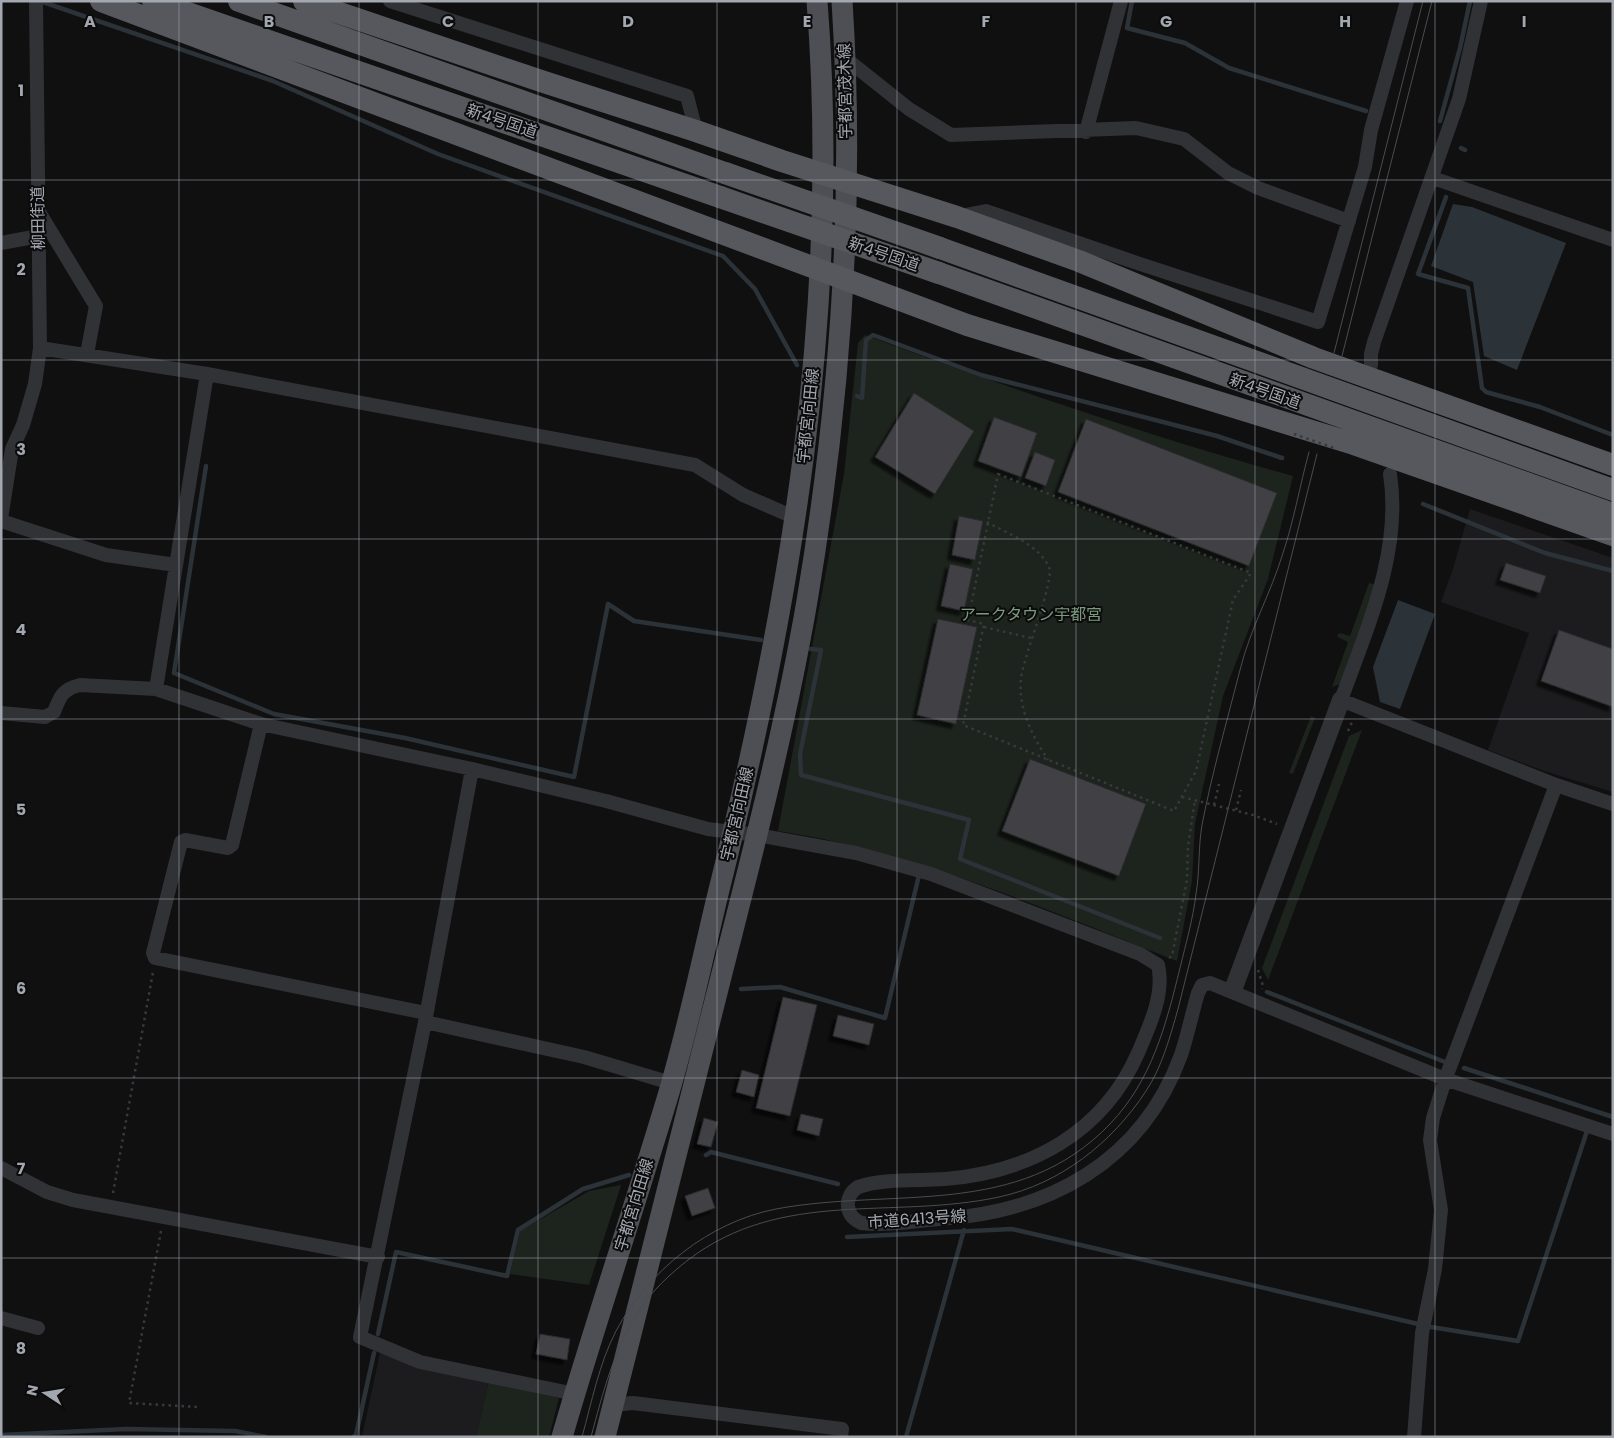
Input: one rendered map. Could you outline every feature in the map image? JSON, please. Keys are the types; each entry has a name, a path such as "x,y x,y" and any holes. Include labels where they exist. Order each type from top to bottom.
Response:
{"highway":[{"path":"100,1 967,325 1354,444 1613,535"},
{"name":"新4号国道","path":"153,1 939,273 1613,514"},
{"name":"新4号国道","path":"239,1 724,174 940,248 1613,490"},
{"path":"304,1 823,174 957,216 1079,261 1314,358 1613,465"}],"main road":[{"name":"宇都宮茂木線","path":"817,1 822,56 823,174"},
{"name":"宇都宮茂木線","path":"842,1 845,58 846,181"},
{"name":"宇都宮向田線","path":"562,1437 671,1083 733,834 765,694 796,518 818,320 823,174"},
{"name":"宇都宮向田線","path":"605,1437 757,835 807,604 818,533 831,424 842,279 846,181"}],"street":[{"path":"390,1 687,96 696,131"},
{"path":"1086,132 1121,1"},
{"path":"957,216 986,210 1137,263 1318,322 1365,167 1371,130 1407,1"},
{"path":"1372,365 1370,354 1459,99 1481,1"},
{"name":"柳田街道","path":"1,520 12,449 23,425 35,384 40,348 35,6"},
{"path":"845,58 909,109 951,135 1086,132 1136,128 1184,139 1228,173 1258,188 1349,221"},
{"path":"1433,178 1613,240"},
{"path":"38,212 96,306 86,354"},
{"path":"1,243 38,236"},
{"path":"40,348 207,374 695,465 743,495 796,518"},
{"path":"156,689 207,374"},
{"path":"1390,474 1392,530 1384,576 1341,700 1233,990 1445,1079 1613,1134"},
{"path":"1,520 106,555 176,565"},
{"path":"1,713 45,717 54,712 60,694 68,687 80,685 156,689 261,724 472,769 733,834 757,835 856,853 931,874 1140,954 1158,966"},
{"path":"1341,700 1556,785 1613,804"},
{"path":"261,724 232,845 228,848 185,840 181,842 153,954 155,958 425,1017 584,1057 671,1083"},
{"path":"472,769 378,1257 360,1336 420,1362 575,1394"},
{"path":"1414,1437 1422,1333 1435,1269 1441,1210 1430,1140 1433,1118 1445,1079 1556,785"},
{"name":"市道6413号線","path":"1158,966 1160,981 1154,1011 1132,1068 1108,1102 1091,1120 1064,1142 1032,1160 997,1172 974,1176 858,1186 848,1197 849,1214 854,1220 868,1224 949,1218 989,1213 1026,1204 1064,1189 1104,1162 1124,1143 1151,1112 1180,1056 1202,985 1210,982 1233,990"},
{"path":"2,1170 47,1192 110,1207 378,1257"},
{"path":"1,1318 38,1328"},
{"path":"613,1405 633,1403 842,1429 841,1437"}],"path":[{"path":"1294,434 1336,449"},
{"path":"984,627 963,725 1174,812 1196,771 1233,600 1251,573 998,474 968,620 984,624 984,627 1031,638"},
{"path":"988,522 1036,549 1050,568 1049,584 1031,638 1021,678 1023,707 1032,735 1048,760"},
{"path":"1214,805 1219,784"},
{"path":"1236,810 1241,790"},
{"path":"1182,797 1236,810 1279,824"},
{"path":"1158,966 1172,956 1187,880 1188,846 1195,800"},
{"path":"110,1207 155,958"},
{"path":"164,1217 129,1403 198,1407"}],"shaded area":[{"path":"1453,204 1472,207 1566,243 1517,370 1484,356 1473,282 1431,266"},
{"path":"1470,509 1613,558 1613,792 1544,771 1488,750 1529,633 1441,602 1453,569"},
{"path":"1398,600 1435,614 1400,709 1380,702 1373,667"},
{"path":"380,1353 489,1380 476,1437 362,1437"}],"green space":[{"name":"アークタウン宇都宮","path":"865,335 1078,410 1239,461 1293,476 1268,579 1223,696 1195,824 1192,881 1177,961 1030,903 931,868 881,853 778,831 844,474 858,343"},
{"path":"1369,583 1377,585 1343,683 1332,687 1348,642 1337,635 1340,633 1350,636"},
{"path":"1311,716 1315,718 1293,774 1289,773"},
{"path":"1362,730 1268,980 1262,968 1349,736"},
{"path":"621,1185 589,1285 510,1274 520,1231 589,1191"},
{"path":"489,1380 559,1398 549,1437 476,1437"}],"building":[{"path":"914,393 974,431 935,494 875,457"},
{"path":"994,417 1037,433 1021,477 978,461"},
{"path":"1086,419 1277,493 1249,566 1058,492"},
{"path":"1035,452 1055,460 1046,486 1025,478"},
{"path":"959,516 983,521 975,560 952,555"},
{"path":"1506,563 1546,576 1540,593 1500,580"},
{"path":"950,564 973,569 964,611 941,606"},
{"path":"938,619 977,627 956,724 917,715"},
{"path":"1559,630 1613,649 1613,707 1541,681"},
{"path":"1030,759 1146,804 1119,876 1002,831"},
{"path":"783,997 817,1005 790,1116 756,1108"},
{"path":"838,1015 874,1024 869,1045 833,1036"},
{"path":"742,1070 759,1075 754,1097 736,1092"},
{"path":"801,1114 823,1119 819,1136 797,1130"},
{"path":"704,1118 718,1122 711,1147 697,1144"},
{"path":"708,1188 715,1208 692,1216 685,1196"},
{"path":"540,1334 570,1339 567,1360 536,1354"}],"waterway":[{"path":"40,1 273,81 438,154 723,256 755,289 797,365"},
{"path":"1132,1 1127,28 1185,43 1229,68 1366,111"},
{"path":"1440,121 1460,48 1470,1"},
{"path":"1461,148 1465,150"},
{"path":"1446,197 1418,274 1468,288 1482,388 1486,392 1540,407 1613,435"},
{"path":"857,396 862,398 866,340 873,335 981,375 1217,436 1282,458"},
{"path":"206,466 174,673 274,714 405,738 574,777 608,604 634,621 761,640"},
{"path":"1423,504 1545,553 1613,571"},
{"path":"811,649 821,650 800,754 801,775 969,820 960,859 1160,938"},
{"path":"741,989 780,987 885,1018 919,875 921,876"},
{"path":"1267,992 1445,1062"},
{"path":"1464,1068 1613,1117"},
{"path":"847,1237 1012,1229 1431,1327 1518,1341 1587,1131"},
{"path":"706,1155 711,1152 838,1184"},
{"path":"378,1334 396,1252 507,1276 518,1230 583,1189 629,1175"},
{"path":"906,1437 964,1230"},
{"path":"353,1437 356,1435 374,1353"},
{"path":"1,1435 126,1429 235,1431 266,1437"}],"tram line":[{"path":"1334,353 1423,1"},
{"path":"1342,356 1432,1"},
{"path":"582,1437 605,1356 616,1331 629,1309 663,1269 704,1237 727,1225 776,1209 820,1203 952,1194 995,1187 1035,1175 1074,1154 1110,1124 1124,1107 1137,1089 1156,1051 1169,1010 1193,913 1202,825 1215,767 1244,655 1287,541 1309,452"},
{"path":"591,1437 616,1355 640,1309 656,1289 688,1260 724,1238 761,1223 799,1214 959,1203 999,1197 1021,1191 1043,1182 1083,1159 1101,1144 1132,1110 1157,1072 1178,1009 1317,454"}]}
